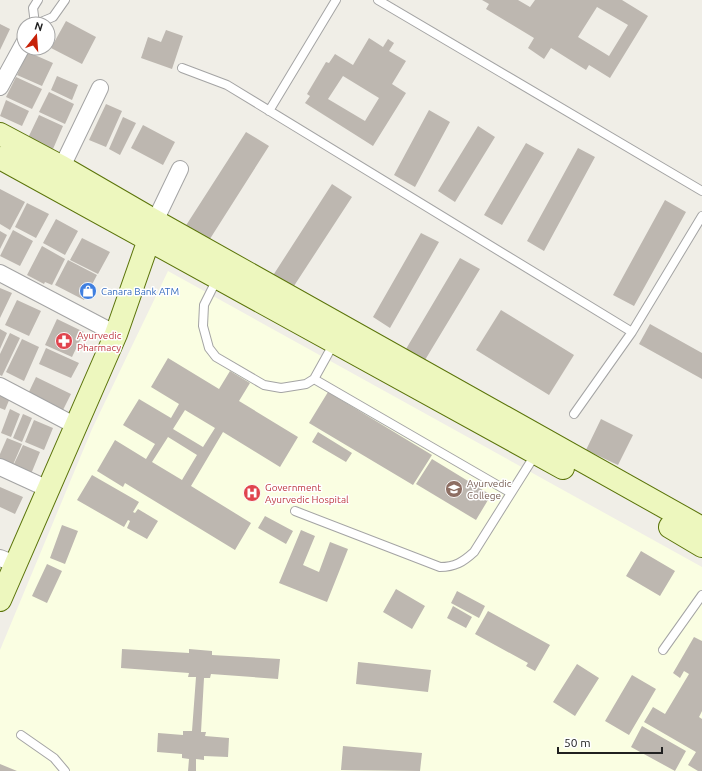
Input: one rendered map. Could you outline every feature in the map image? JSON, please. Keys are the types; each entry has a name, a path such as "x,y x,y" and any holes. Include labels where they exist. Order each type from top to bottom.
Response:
{"main road":[{"path":"0,134 62,167 217,279 335,343 702,528"},
{"path":"0,158 52,187 152,231 541,447 702,546"},
{"path":"0,600 7,561 48,489 76,426 116,334 152,231"}],"street":[{"path":"0,87 17,56"},
{"path":"52,187 100,88"},
{"path":"152,231 180,169"},
{"path":"0,274 116,334"},
{"path":"0,386 76,426"},
{"path":"0,467 48,489"}],"lane":[{"path":"34,16 33,8 38,0"},
{"path":"54,16 64,0"},
{"path":"269,111 336,0"},
{"path":"378,0 702,191"},
{"path":"182,68 228,85 632,332"},
{"path":"574,414 632,332 702,216"},
{"path":"217,279 204,306 202,318 205,338 209,348 216,357 264,384 281,388 306,384 314,379 335,343"},
{"path":"314,379 510,493"},
{"path":"295,511 440,567 453,567 464,561 474,552 510,493 541,447"},
{"path":"663,650 702,595"},
{"path":"21,735 54,758 65,771"}],"shaded area":[{"path":"168,271 702,567 702,771 0,771 0,650 92,429"}],"building":[{"path":"482,0 518,0 530,7 535,0 622,0 648,16 610,78 589,65 586,70 551,48 544,59 528,48 534,38 486,9 489,4","holes":["597,7 628,25 609,56 578,37"]},
{"path":"66,21 96,37 82,64 56,51 56,39"},
{"path":"0,24 10,29 0,50"},
{"path":"166,30 183,36 172,69 141,58 148,37 161,42"},
{"path":"369,38 383,47 388,39 394,43 389,51 406,61 392,84 406,93 373,146 305,103 310,96 307,94 326,62 329,63 335,54 353,65","holes":["343,76 379,98 365,121 328,99"]},
{"path":"26,56 37,56 53,63 42,86 17,75"},
{"path":"57,76 78,85 72,100 51,90"},
{"path":"16,77 42,89 32,109 6,97"},
{"path":"49,92 74,104 65,124 39,112"},
{"path":"6,100 29,111 22,126 0,116"},
{"path":"106,104 122,111 106,147 89,140"},
{"path":"429,110 450,122 415,187 394,175"},
{"path":"39,115 63,126 53,149 28,138"},
{"path":"123,117 136,123 120,155 109,149"},
{"path":"143,125 175,142 163,165 131,148"},
{"path":"478,126 495,137 455,202 438,191"},
{"path":"246,132 269,146 208,242 185,227"},
{"path":"526,143 544,153 502,225 484,215"},
{"path":"578,148 595,157 544,251 527,241"},
{"path":"332,184 352,197 292,289 272,277"},
{"path":"0,189 25,202 10,230 0,224"},
{"path":"665,200 686,212 634,306 613,295"},
{"path":"27,203 49,214 36,238 15,227"},
{"path":"56,219 78,231 65,255 43,243"},
{"path":"13,230 33,241 20,266 0,256"},
{"path":"0,231 7,235 0,249"},
{"path":"421,233 439,242 390,328 373,317"},
{"path":"82,238 110,252 98,274 70,260"},
{"path":"42,246 65,259 52,285 45,282 44,284 27,275"},
{"path":"460,258 480,269 425,360 406,349"},
{"path":"68,260 97,275 84,300 55,285"},
{"path":"0,288 12,293 0,318"},
{"path":"17,300 41,311 29,336 5,325"},
{"path":"501,310 574,355 549,395 476,350"},
{"path":"57,319 84,332 72,357 45,345"},
{"path":"650,324 702,353 702,379 639,344"},
{"path":"0,329 7,333 0,349"},
{"path":"10,333 20,338 2,376 0,375 0,354"},
{"path":"22,339 39,347 24,381 6,372"},
{"path":"46,348 79,363 71,378 39,364"},
{"path":"168,358 219,389 230,371 250,383 239,401 298,437 280,467 223,432 191,486 251,523 235,550 125,483 123,487 97,471 115,440 146,459 155,444 123,425 139,399 171,418 179,404 151,387","holes":["185,410 215,428 203,447 173,429","168,437 197,455 182,480 152,462"]},
{"path":"36,377 71,394 62,412 27,396"},
{"path":"328,392 432,455 413,485 309,423"},
{"path":"0,394 10,398 5,410 0,408"},
{"path":"10,409 20,414 11,437 1,433"},
{"path":"23,414 32,418 22,442 13,438"},
{"path":"601,419 633,435 618,465 586,450"},
{"path":"34,420 53,428 44,450 25,442"},
{"path":"318,432 352,453 346,462 312,442"},
{"path":"7,438 22,444 12,467 0,462 0,454"},
{"path":"23,445 40,452 31,474 13,466"},
{"name":"Ayurvedic College","path":"432,459 491,495 476,520 416,484"},
{"path":"92,475 139,502 133,512 135,513 138,509 158,521 147,539 127,528 130,521 128,520 124,527 77,500"},
{"path":"0,487 23,497 15,514 0,507"},
{"path":"265,516 293,531 286,544 258,528"},
{"path":"62,525 78,531 65,564 50,558"},
{"path":"301,530 315,536 303,565 319,572 330,542 348,549 327,602 279,583"},
{"path":"641,551 675,571 660,596 626,576"},
{"path":"47,564 62,571 47,603 32,596"},
{"path":"396,589 425,606 412,629 383,612"},
{"path":"457,591 485,606 479,618 451,603"},
{"path":"453,606 472,617 466,628 447,618"},
{"path":"488,611 550,645 535,671 526,666 528,663 475,634"},
{"path":"694,637 702,641 702,711 699,717 702,719 702,771 698,771 688,765 696,752 644,722 653,707 665,714 689,674 684,671 680,678 673,673"},
{"path":"122,649 189,653 189,649 212,651 212,655 280,659 278,679 211,674 210,678 204,678 201,732 206,732 205,736 229,738 228,757 204,756 204,760 196,759 196,771 188,771 189,759 182,758 182,754 157,752 158,733 183,735 183,731 192,731 196,677 188,677 189,673 121,668"},
{"path":"358,662 431,670 428,692 356,684"},
{"path":"577,664 599,678 575,716 553,702"},
{"path":"632,675 656,689 629,735 605,721"},
{"path":"642,726 686,751 675,771 631,747"},
{"path":"343,746 422,753 420,771 341,770"},
{"path":"0,764 17,771 0,771"}],"place":[{"name":"Canara Bank ATM","path":"88,291"},
{"name":"Ayurvedic Pharmacy","path":"64,341"},
{"name":"Ayurvedic College","path":"454,489"},
{"name":"Government Ayurvedic Hospital","path":"252,493"}]}
